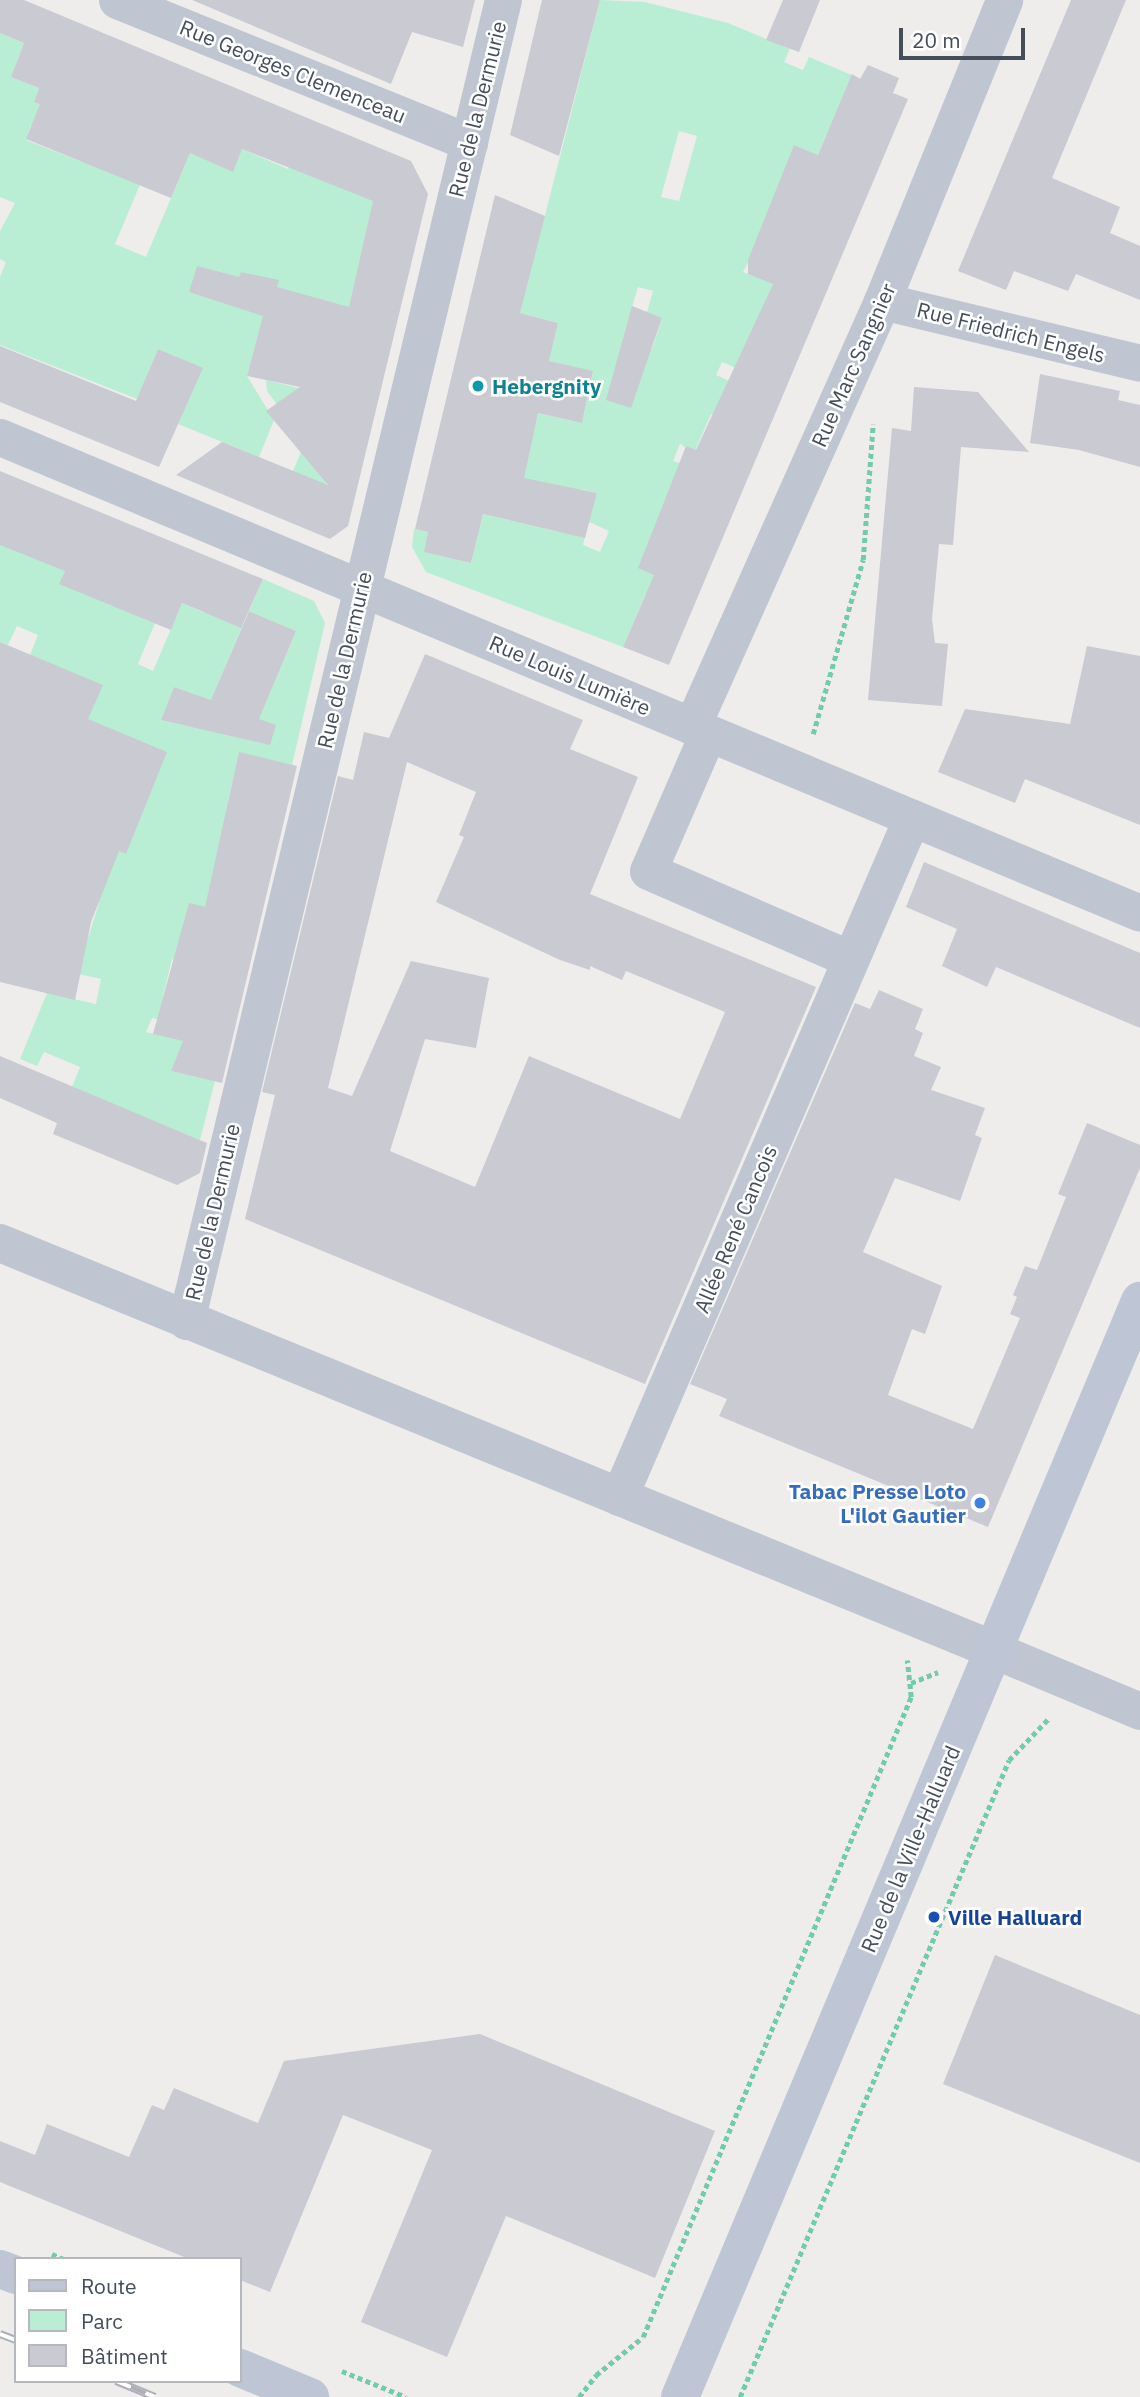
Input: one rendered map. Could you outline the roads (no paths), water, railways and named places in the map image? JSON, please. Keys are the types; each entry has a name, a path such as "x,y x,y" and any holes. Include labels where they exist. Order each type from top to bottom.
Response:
{"main road":[{"name":"Rue de la Ville-Halluard","path":"680,2397 1140,1301"},
{"path":"242,2369 310,2397"}],"street":[{"name":"Rue Georges Clemenceau","path":"117,0 469,142"},
{"name":"Rue de la Dermurie","path":"186,1321 503,0"},
{"name":"Rue Marc Sangnier","path":"850,959 648,871 700,729 882,301 1004,0"},
{"name":"Rue Friedrich Engels","path":"882,301 1140,363"},
{"name":"Rue Louis Lumière","path":"0,437 1140,913"},
{"name":"Allée René Cancois","path":"619,1497 912,817"},
{"path":"0,1243 1140,1712"}],"railway":[{"path":"0,2334 14,2339"},
{"path":"121,2383 155,2397"}],"place":[{"name":"Hebergnity","path":"478,386"},
{"name":"Tabac Presse Loto L'ilot Gautier","path":"980,1503"},
{"name":"Ville Halluard","path":"934,1917"}]}
